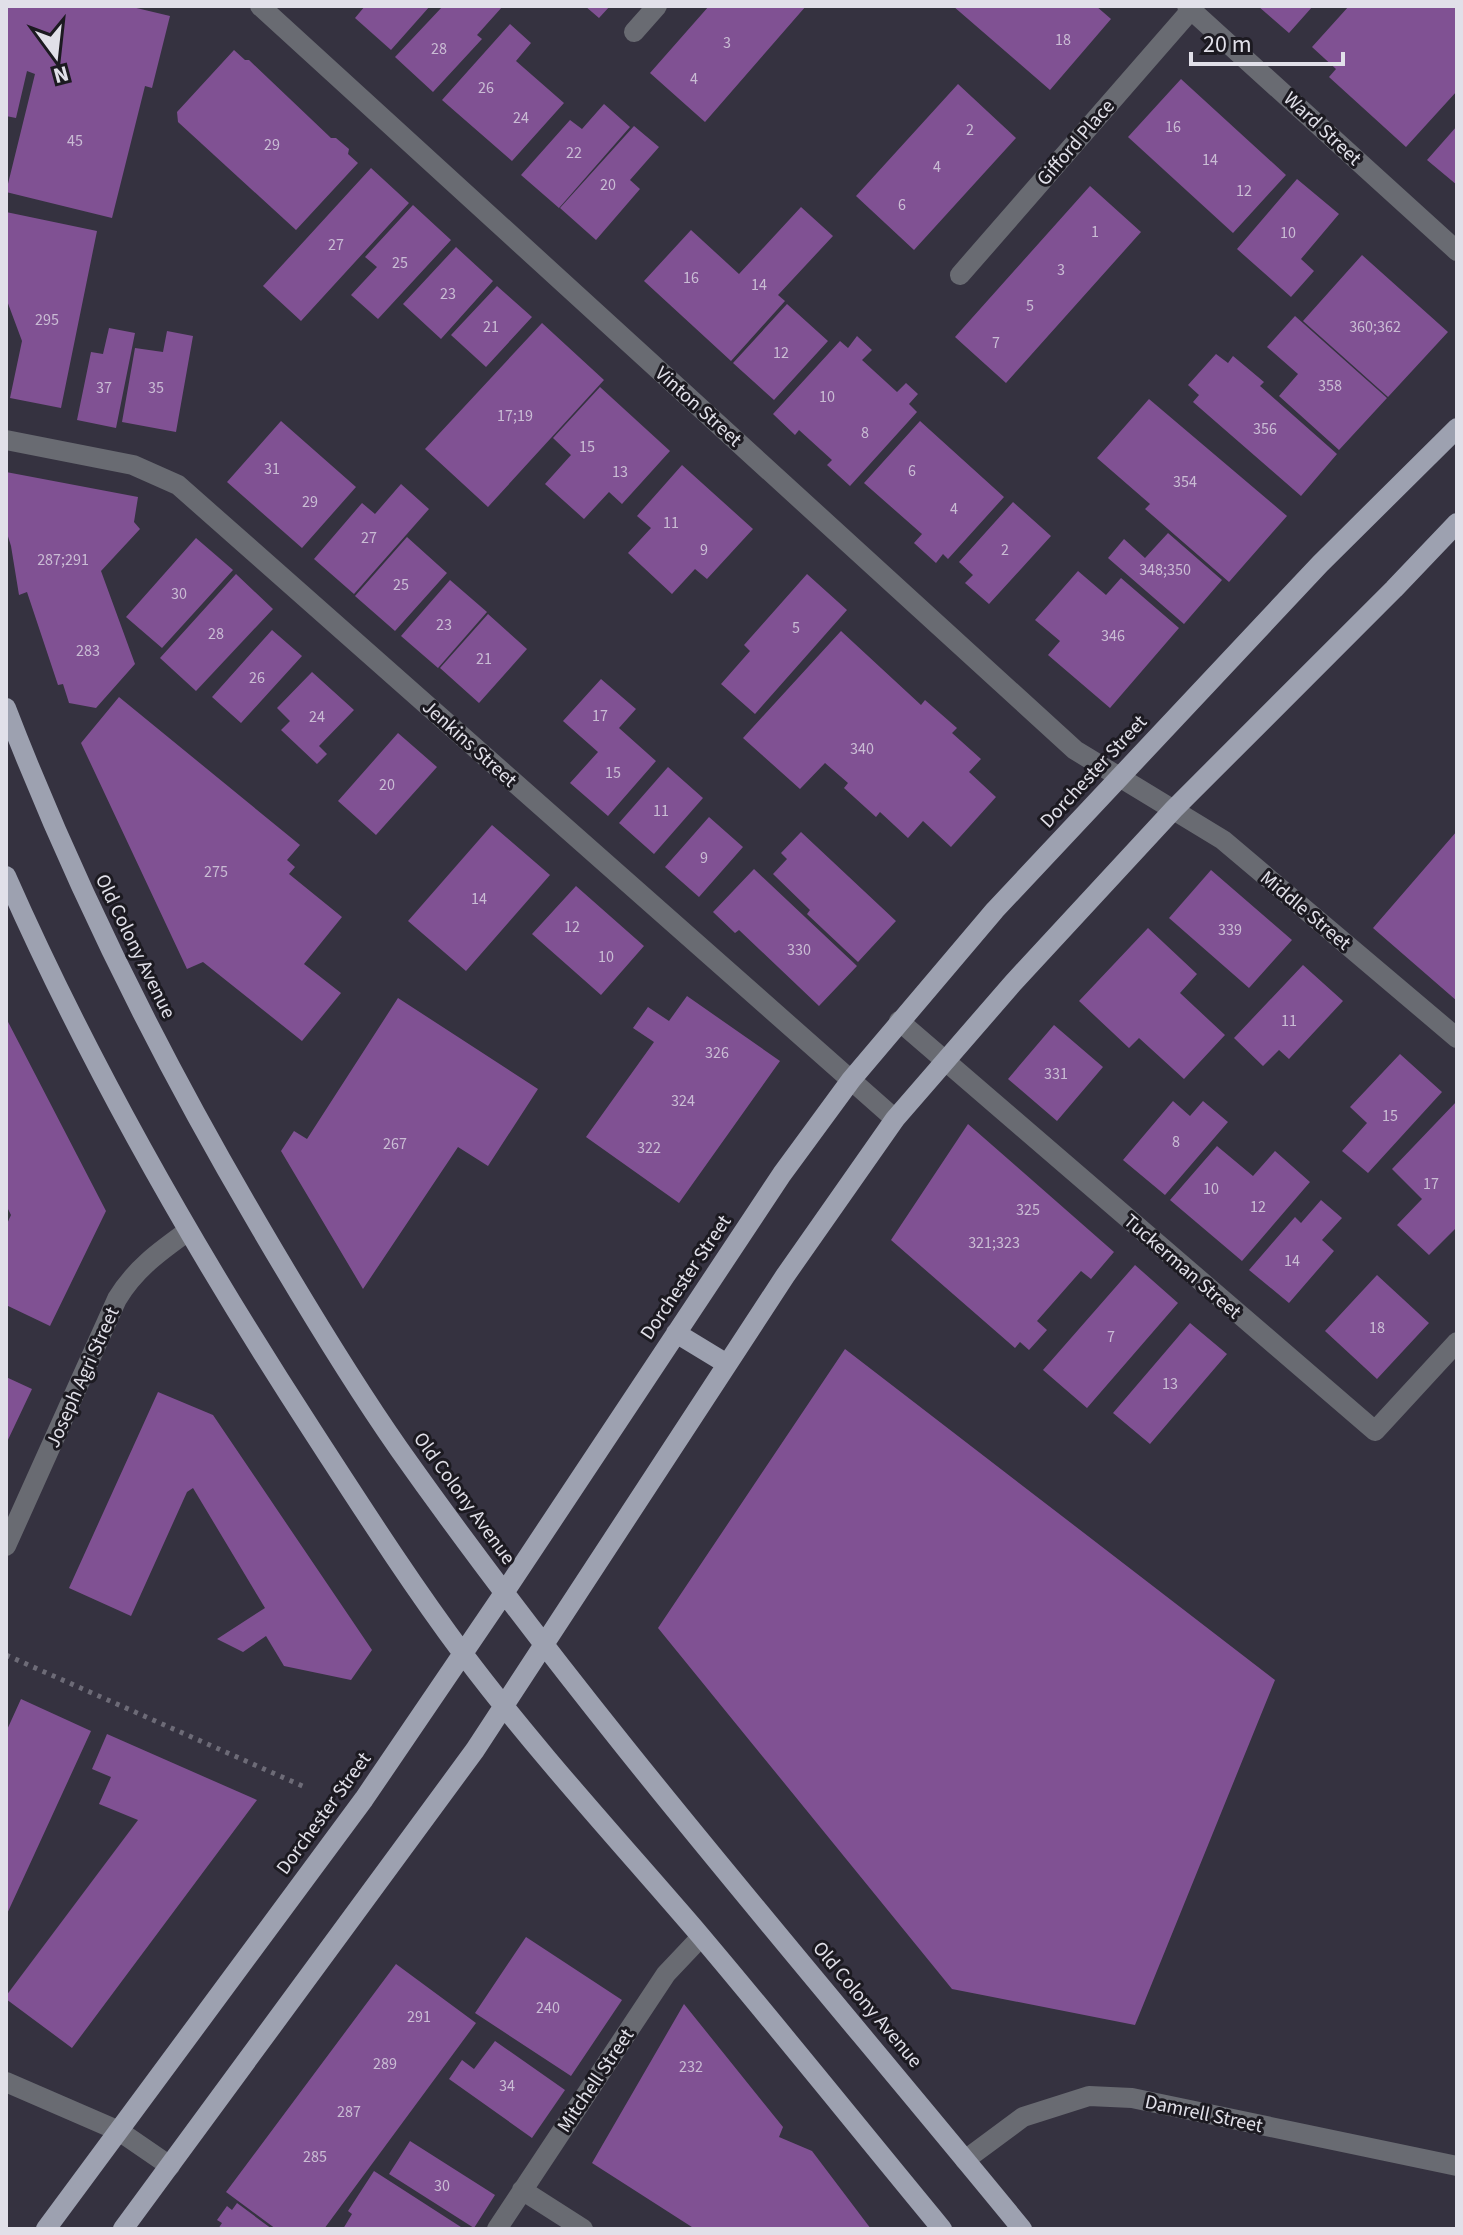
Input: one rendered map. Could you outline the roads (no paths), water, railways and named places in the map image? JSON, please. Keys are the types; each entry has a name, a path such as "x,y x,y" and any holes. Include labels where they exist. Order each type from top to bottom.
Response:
{"main road":[{"name":"Dorchester Street","path":"46,2229 364,1799 782,1174 851,1080 995,910 1320,564 1457,428"},
{"path":"123,2229 475,1750 800,1252 895,1119 945,1059 1174,809 1457,523"},
{"name":"Old Colony Avenue","path":"6,708 80,888 197,1119 330,1346 398,1447 543,1646 1022,2229"},
{"path":"6,876 96,1064 188,1231 278,1379 404,1571 463,1654 547,1759 701,1937 942,2229"},
{"path":"676,1333 727,1364"}],"street":[{"name":"Vinton Street","path":"260,6 1075,750 1148,794"},
{"path":"634,32 657,6"},
{"name":"Ward Street","path":"1189,8 1457,251"},
{"name":"Gifford Place","path":"960,275 1189,8"},
{"name":"Jenkins Street","path":"6,440 133,465 178,485 895,1119"},
{"name":"Middle Street","path":"1148,794 1223,840 1457,1038"},
{"name":"Tuckerman Street","path":"899,1021 1375,1431 1457,1342"},
{"name":"Joseph Agri Street","path":"6,1546 117,1299 143,1265 188,1231"},
{"name":"Mitchell Street","path":"497,2229 666,1974 701,1937"},
{"path":"6,2082 119,2131 170,2166"},
{"name":"Damrell Street","path":"965,2160 1023,2117 1089,2096 1132,2098 1457,2166"},
{"path":"522,2190 583,2229"}]}
